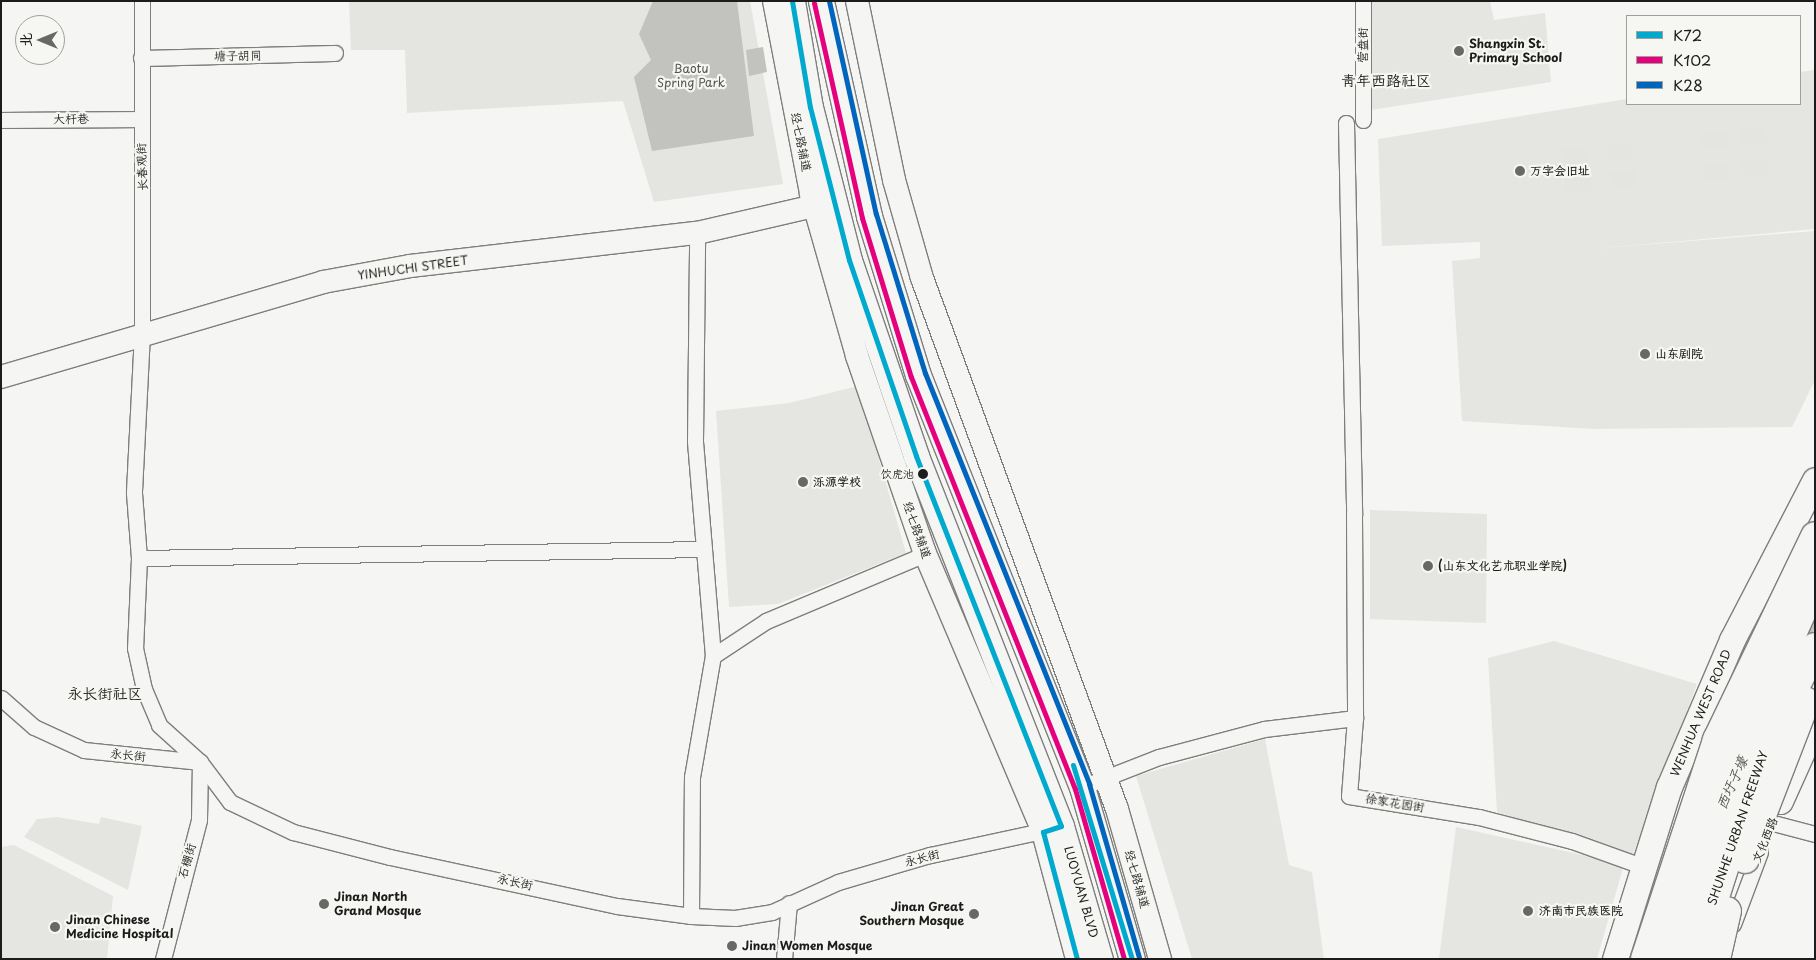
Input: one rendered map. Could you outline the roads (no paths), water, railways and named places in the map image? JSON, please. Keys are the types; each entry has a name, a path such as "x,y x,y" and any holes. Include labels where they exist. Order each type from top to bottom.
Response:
{"highway":[{"path":"1645,959 1718,740 1815,536"},
{"name":"SHUNHE URBAN FREEWAY","path":"1668,959 1737,757 1815,583"},
{"name":"SHUNHE URBAN FREEWAY","path":"1695,959 1759,760 1815,647"},
{"path":"1716,959 1728,907 1815,676"}],"main road":[{"name":"LUOYUAN BLVD","path":"792,1 824,204 1100,959"},
{"path":"821,1 869,216 918,375 1082,788 1132,959"},
{"name":"WENHUA WEST ROAD","path":"1615,959 1642,866 1669,786 1732,640 1815,480"},
{"name":"文化西路","path":"1770,825 1815,723"}],"street":[{"name":"长春观街","path":"142,1 140,119 142,333 134,493 139,558 135,648 144,689 159,724 200,762"},
{"name":"经七路辅道","path":"774,1 824,204 857,356 925,554 1052,829 1077,959"},
{"name":"经七路辅道","path":"857,1 889,161 922,278 1105,778 1160,959"},
{"name":"营盘街","path":"1363,1 1363,120"},
{"name":"塘子胡同","path":"141,58 335,53"},
{"name":"大杆巷","path":"1,120 140,119"},
{"name":"徐家花园街","path":"1346,123 1354,527 1355,718 1349,796 1479,817 1572,841 1642,866"},
{"name":"YINHUCHI STREET","path":"1,377 142,333 323,282 410,266 697,233 824,204"},
{"path":"691,916 692,777 713,656 695,441 697,233"},
{"path":"139,558 704,549"},
{"path":"713,656 766,621 925,554"},
{"name":"永长街","path":"1,698 34,727 84,750 200,762 230,802 293,832 390,858 617,906 691,916 735,918 772,912 838,882 930,855 1052,829"},
{"path":"1082,788 1159,757 1264,729 1355,718"},
{"name":"石棚街","path":"163,959 198,820 200,762"},
{"path":"1669,786 1770,825 1815,834"},
{"name":"文化西路","path":"1722,959 1770,825"},
{"path":"784,959 789,903"}],"waterway":[{"name":"西圩子壕","path":"1805,640 1815,621"}],"place":[{"name":"Shangxin St. Primary School","path":"1459,51"},
{"name":"万字会旧址","path":"1520,171"},
{"name":"山东剧院","path":"1645,354"},
{"name":"饮虎池","path":"923,474"},
{"name":"泺源学校","path":"803,482"},
{"name":"(山东文化艺术职业学院)","path":"1428,566"},
{"name":"Jinan North Grand Mosque","path":"324,904"},
{"name":"济南市民族医院","path":"1528,911"},
{"name":"Jinan Great Southern Mosque","path":"974,914"},
{"name":"Jinan Chinese Medicine Hospital","path":"55,927"},
{"name":"Jinan Women Mosque","path":"732,946"}],"district":[{"name":"青年西路社区","path":"1386,80"},
{"name":"永长街社区","path":"105,693"}],"park label":[{"name":"Baotu Spring Park","path":"691,76"}]}
